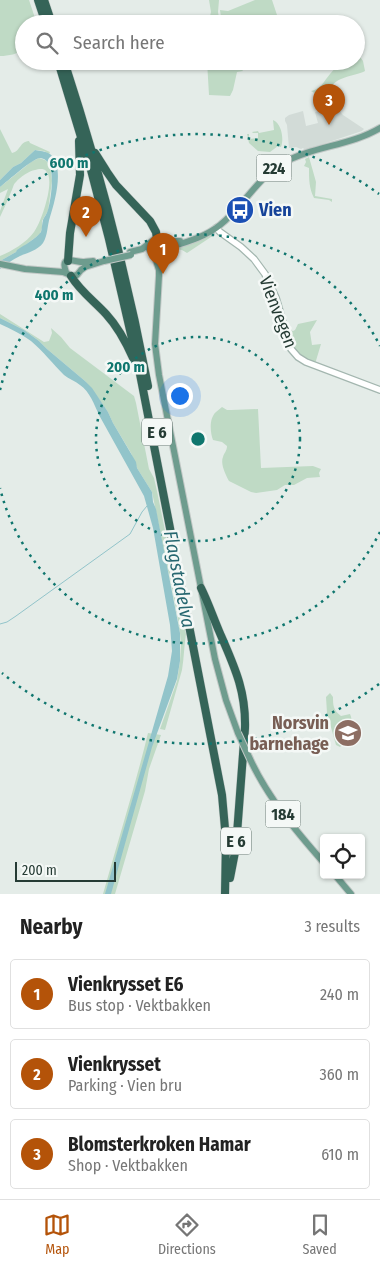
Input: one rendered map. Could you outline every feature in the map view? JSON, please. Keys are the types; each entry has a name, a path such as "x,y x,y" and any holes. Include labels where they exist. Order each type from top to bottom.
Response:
{"highway":[{"path":"38,0 43,15"},
{"path":"44,0 49,15"},
{"name":"E 6","path":"61,70 78,124 109,239 139,369 222,795 226,840 225,894"},
{"name":"E 6","path":"67,70 92,148 116,237 135,321 225,785 230,825 229,894"},
{"name":"E 6","path":"66,263 80,175 78,124"},
{"name":"E 6","path":"92,148 116,185 150,221 156,232 156,241"},
{"name":"E 6","path":"68,274 116,327 139,369"},
{"name":"E 6","path":"201,588 237,673 244,709 245,728 236,847 230,878"}],"main road":[{"name":"224","path":"49,270 59,268 74,259 78,262 84,262 142,252 158,255 163,251 216,228 232,214 276,167 290,159 365,136 380,128"},
{"name":"Vienvegen","path":"216,228 254,259 266,274 295,355 306,362 380,390"},
{"name":"224","path":"131,254 156,241 189,240"},
{"path":"152,253 148,247 156,241 164,245 163,251"},
{"name":"184","path":"163,251 159,270 155,338 157,362 220,680 230,714 262,781 275,803 320,858"},
{"name":"184","path":"152,253 159,270"},
{"name":"224","path":"0,264 77,275 81,270 103,260"},
{"path":"78,262 81,270"},
{"path":"66,263 64,268 68,274"},
{"path":"338,879 351,894"}],"shaded area":[{"path":"336,107 343,115 364,129 305,150 296,147 289,148 285,118 303,111 306,126 318,123 315,112"}],"green space":[{"path":"0,0 29,0 34,15 15,15 15,53 0,56"},
{"path":"209,0 219,0 218,15 210,15"},
{"path":"255,0 272,0 277,15 221,15 220,10 228,11"},
{"path":"208,70 242,70 237,72 230,96 209,95"},
{"path":"333,70 365,70 335,82 331,92 336,106 311,91 320,87"},
{"path":"273,120 281,132 281,147 278,146 270,152 258,151 249,143 247,134 249,134 249,139 258,138 258,133 252,132 258,131 259,133 274,130"},
{"path":"0,129 12,153 23,143 29,141 50,152 49,154 44,151 35,150 0,180"},
{"path":"309,157 316,182 315,196 332,199 332,202 314,198 310,187 309,168 304,166 305,159"},
{"path":"39,158 50,164 52,181 48,211 42,221 40,234 0,261 0,256 23,243 37,227 44,211 49,176 45,170 39,169 20,178 14,184 0,217 0,211 8,189 0,193 0,187 31,162"},
{"path":"214,235 187,253 174,248"},
{"path":"0,314 44,342 49,341 52,333 51,328 70,348 134,396 149,469 154,478 157,491 186,634 182,670 165,730 160,729 177,681 181,645 177,614 152,492 137,468 131,453 108,412 85,381 39,341 24,330 0,318"},
{"path":"317,320 310,332 312,345 321,344 315,364 295,353 287,332 295,330 298,324"},
{"path":"222,407 227,410 258,409 261,468 313,466 321,469 320,477 307,478 294,485 285,485 277,490 256,493 229,481 222,463 227,446 222,442 213,440 211,429 211,421 214,415"},
{"path":"330,693 333,697 333,705 336,712 341,716 350,714 351,717 349,725 341,723 338,726 342,745 340,747 336,745 327,713 326,697"},
{"path":"148,733 161,735 149,769 145,791 115,894 103,894 132,793"}],"water":[{"path":"35,150 50,154 55,159 57,167 58,184 46,237 38,248 14,259 0,269 0,261 16,252 41,232 43,220 48,210 52,180 46,160 37,159 0,187 0,180"},
{"path":"0,318 24,330 39,341 85,381 108,412 136,462 137,468 152,492 180,633 180,661 177,679 152,747 111,894 105,894 168,676 172,651 170,625 153,528 144,496 86,391 64,375 31,341 0,324"}],"waterway":[{"path":"0,624 16,616 130,534 147,506"}],"place":[{"name":"Blomsterkroken Hamar","path":"329,125"},
{"name":"Vien","path":"240,210"},
{"name":"Vienkrysset","path":"86,237"},
{"name":"Vienkrysset E6","path":"163,274"},
{"name":"Norsvin barnehage","path":"348,733"}],"water label":[{"name":"Flagstadelva","path":"180,579"}]}
